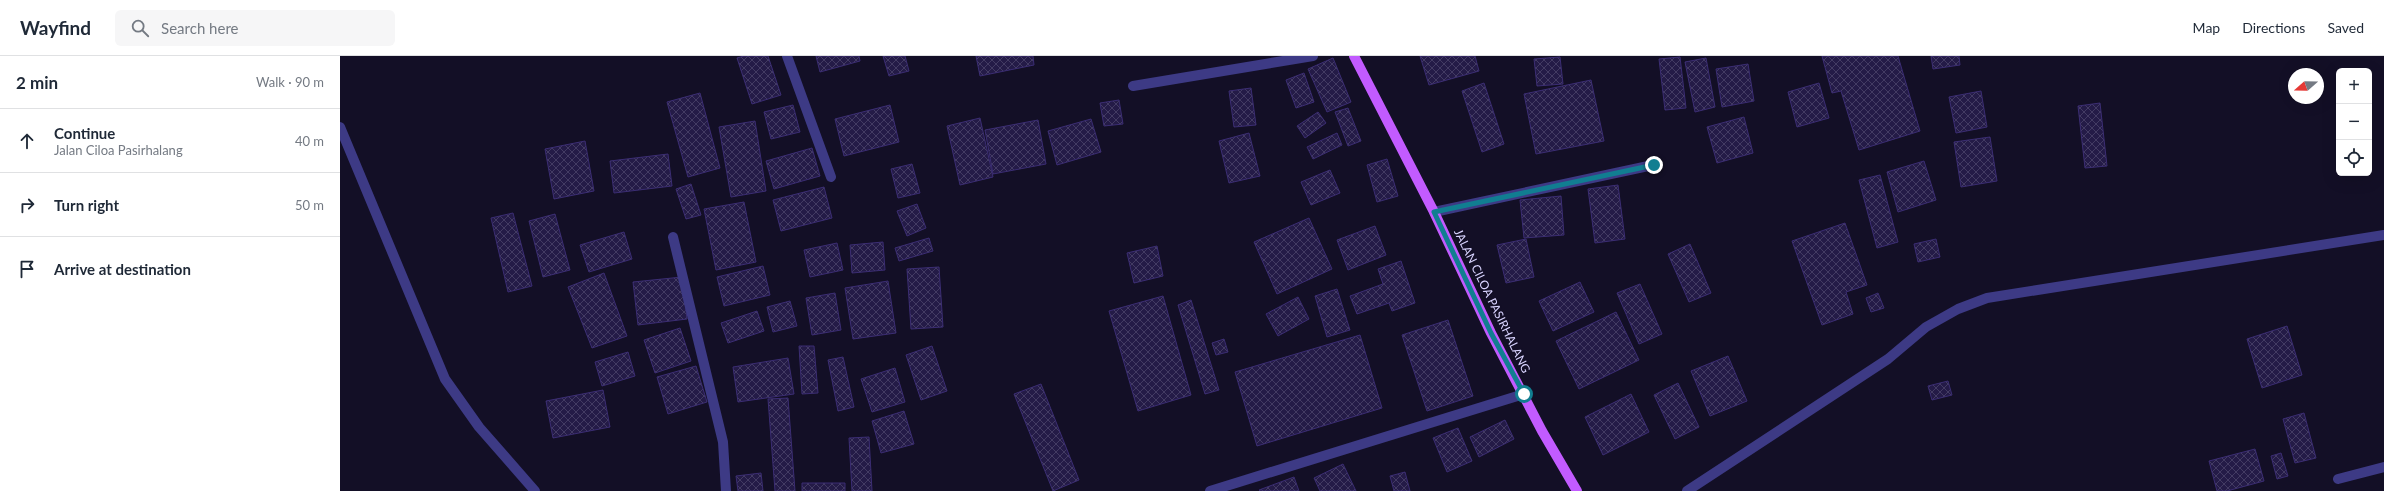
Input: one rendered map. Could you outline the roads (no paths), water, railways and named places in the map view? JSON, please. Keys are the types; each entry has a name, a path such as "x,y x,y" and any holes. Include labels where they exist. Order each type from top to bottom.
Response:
{"main road":[{"name":"JALAN CILOA PASIRHALANG","path":"1354,56 1434,212 1491,333 1542,431 1577,491"}],"street":[{"path":"787,56 831,178"},
{"path":"1133,86 1313,56"},
{"path":"340,127 445,379 479,427 535,491"},
{"path":"1434,212 1654,165"},
{"path":"1688,491 1888,358 1926,327 1958,309 1987,298 2384,235"},
{"path":"673,237 723,442 726,491"},
{"path":"1210,491 1524,394"},
{"path":"2338,479 2384,467"}]}
